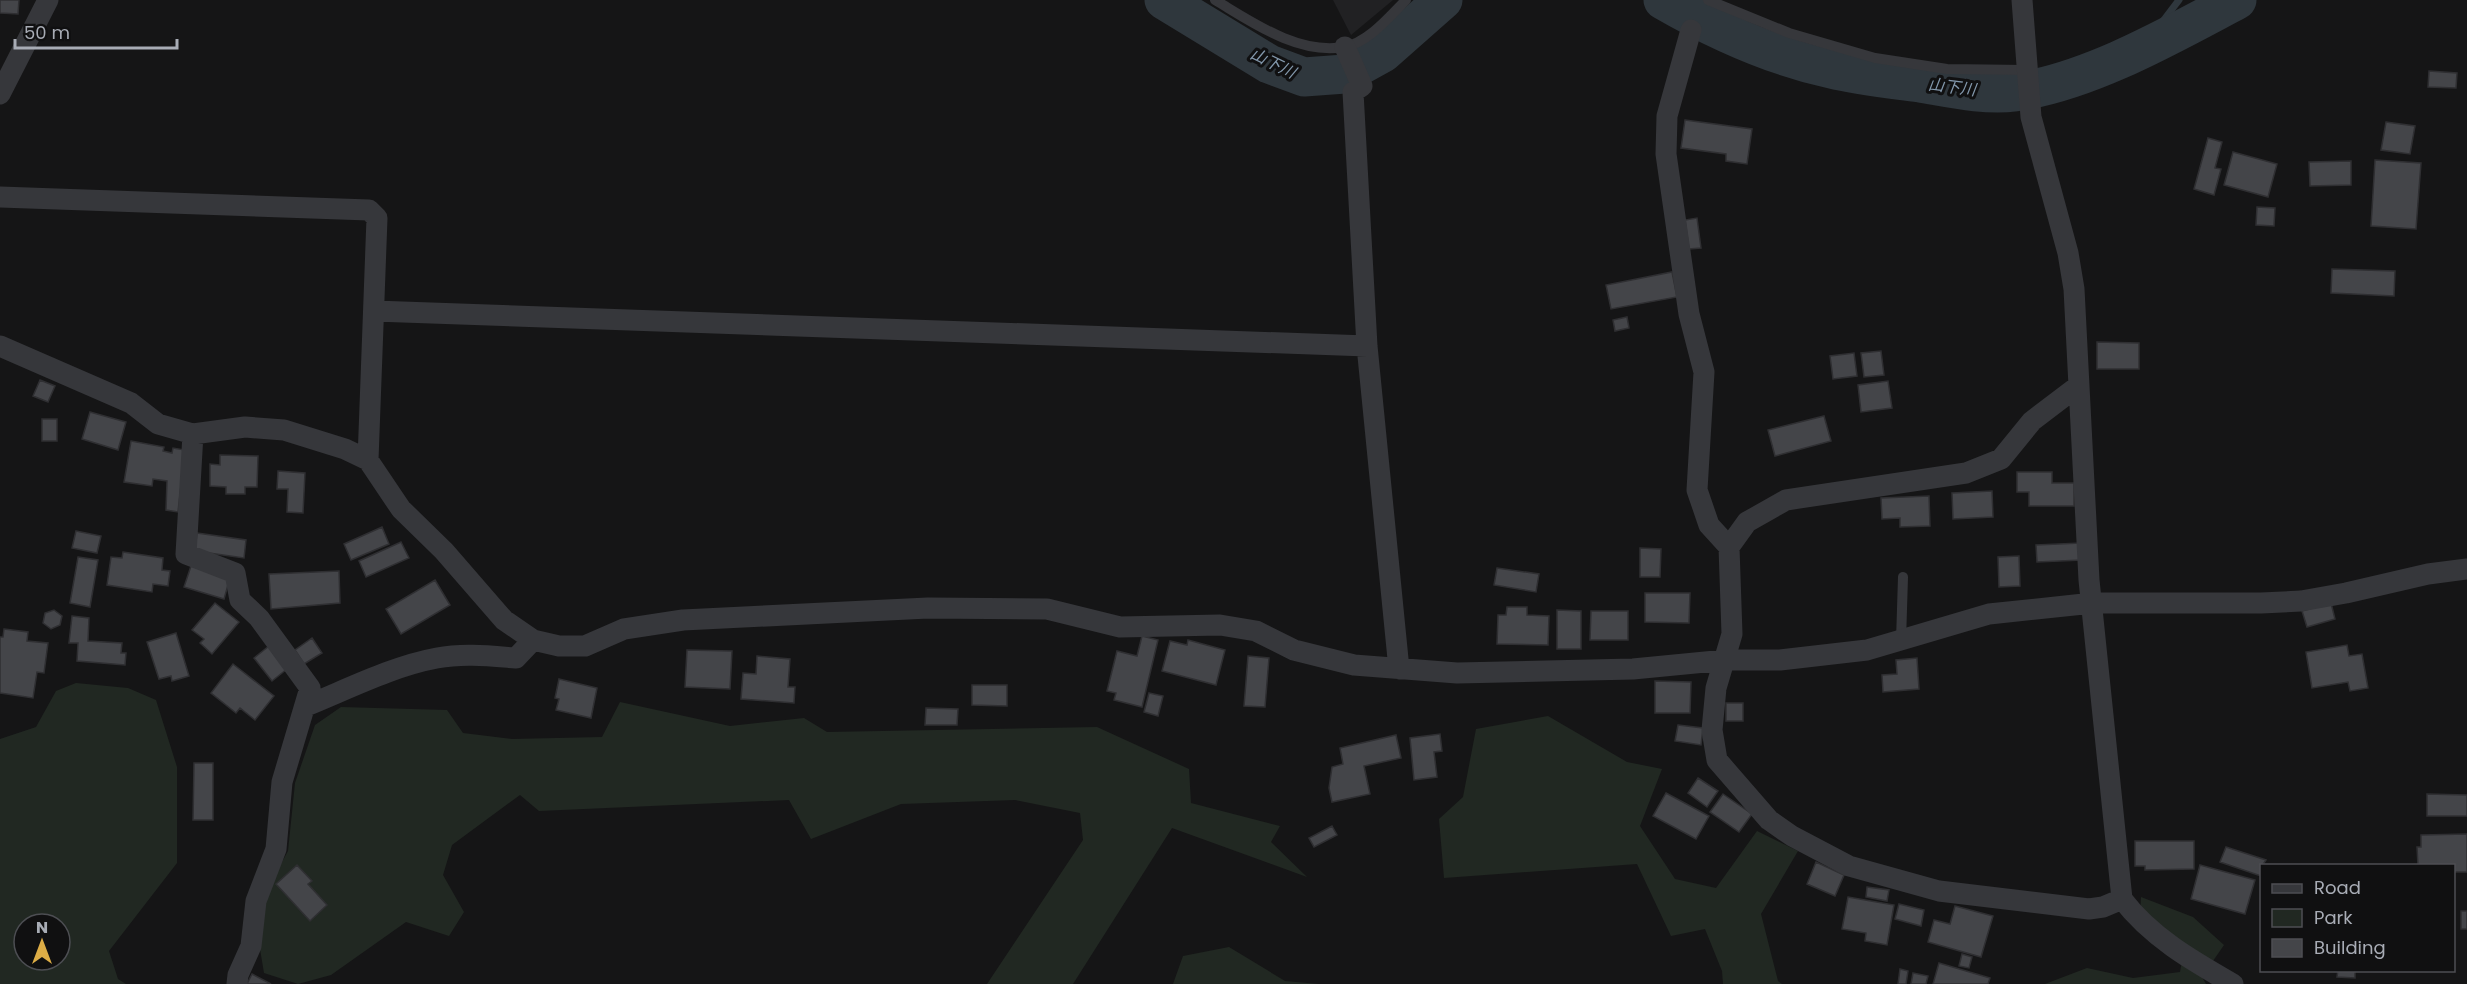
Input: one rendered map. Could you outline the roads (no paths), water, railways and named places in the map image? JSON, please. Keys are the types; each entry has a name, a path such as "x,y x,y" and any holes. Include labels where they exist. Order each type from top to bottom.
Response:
{"street":[{"path":"0,94 48,0"},
{"path":"2022,0 2031,117 2068,253 2074,289 2078,386 2093,603 2122,899 2139,922 2185,957 2232,984"},
{"path":"1691,30 1667,116 1666,154 1689,314 1704,372 1697,490 1709,525 1729,547"},
{"path":"1346,50 1362,86 1353,92 1367,346 1399,669"},
{"path":"0,197 369,210 377,218 368,460"},
{"path":"374,311 1367,346"},
{"path":"0,347 131,403 158,424 193,434 245,427 284,430 345,449 368,460 402,509 444,551 504,620 533,639 559,646 585,646 624,629 683,620 928,608 1047,609 1120,627 1220,626 1256,631 1294,650 1354,665 1457,673 1633,669 1726,660 1780,660 1867,650 1989,614 2093,603 2301,601 2428,574 2467,569"},
{"path":"2078,386 2032,421 2001,459 1966,473 1786,500 1747,522 1729,547 1732,634 1716,688 1712,730 1717,760 1769,820 1792,836 1849,866 1939,891 2089,909 2103,907 2122,899"},
{"path":"193,434 186,554 235,573 240,600 259,618 310,688 282,782 276,849 256,901 251,946 238,975 237,984"},
{"path":"306,706 395,671 436,658 466,655 516,657 533,639"}],"lane":[{"path":"1215,0 1282,38 1320,47 1346,50 1365,38 1406,0"},
{"path":"1708,0 1789,33 1875,58 1947,69 2026,70"},
{"path":"1901,641 1903,577"}],"waterway":[{"name":"山下川","path":"1164,0 1269,64 1304,77 1345,74 1383,53 1443,0"},
{"name":"山下川","path":"1663,0 1744,41 1809,64 1864,75 1992,93 2043,87 2100,68 2157,42 2237,0"},
{"path":"2160,41 2160,25 2179,0"}]}
